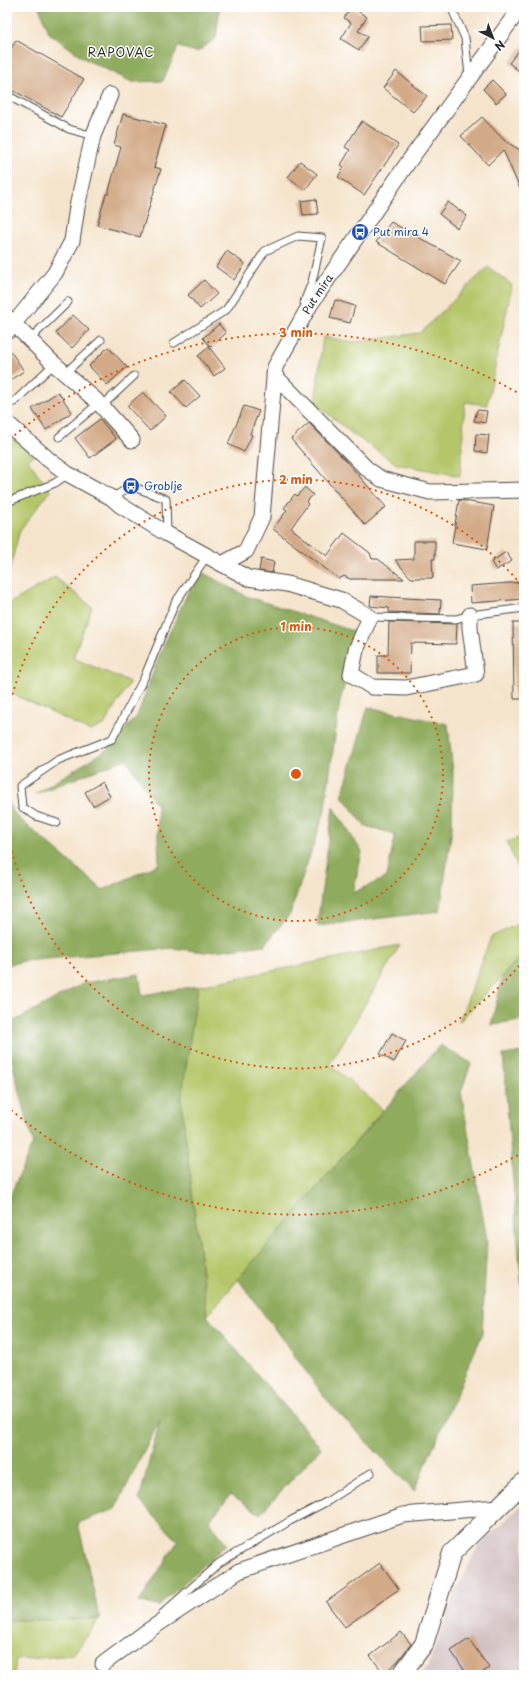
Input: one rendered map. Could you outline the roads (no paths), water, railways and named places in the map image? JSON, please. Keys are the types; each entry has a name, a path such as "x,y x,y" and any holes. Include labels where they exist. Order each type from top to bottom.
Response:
{"street":[{"name":"Put mira","path":"222,564 246,551 262,517 274,367 310,305 409,161 521,7"},
{"path":"110,95 93,136 77,207 72,241 55,273 9,324 30,339 101,405 132,440"},
{"path":"274,375 366,468 381,479 430,492 524,490"},
{"path":"7,422 49,460 68,474 112,498 120,505 207,556 248,578 287,584 341,600 370,617 356,650 351,674 372,687 406,688 476,674 470,628 470,615"},
{"path":"401,1675 424,1644 452,1553 524,1482"},
{"path":"103,1664 146,1632 239,1571 403,1515 498,1507"}],"lane":[{"path":"451,7 464,38 469,78"},
{"path":"7,95 69,129 93,136"},
{"path":"174,343 226,310 265,251 298,236 322,238 312,282 304,302 310,305"},
{"path":"30,339 68,302"},
{"path":"14,402 100,340"},
{"path":"58,437 101,405 134,376"},
{"path":"7,502 55,483 68,474"},
{"path":"112,498 132,486 166,499 171,536"},
{"path":"57,823 36,816 22,807 20,786 58,760 112,739 144,678 175,603 207,556"},
{"path":"370,617 456,619 470,615 524,608"},
{"path":"124,1648 219,1563 290,1521 328,1501 372,1473"}],"place":[{"name":"Put mira 4","path":"360,232"},
{"name":"Groblje","path":"131,486"}],"district":[{"name":"RAPOVAC","path":"121,53"}]}
